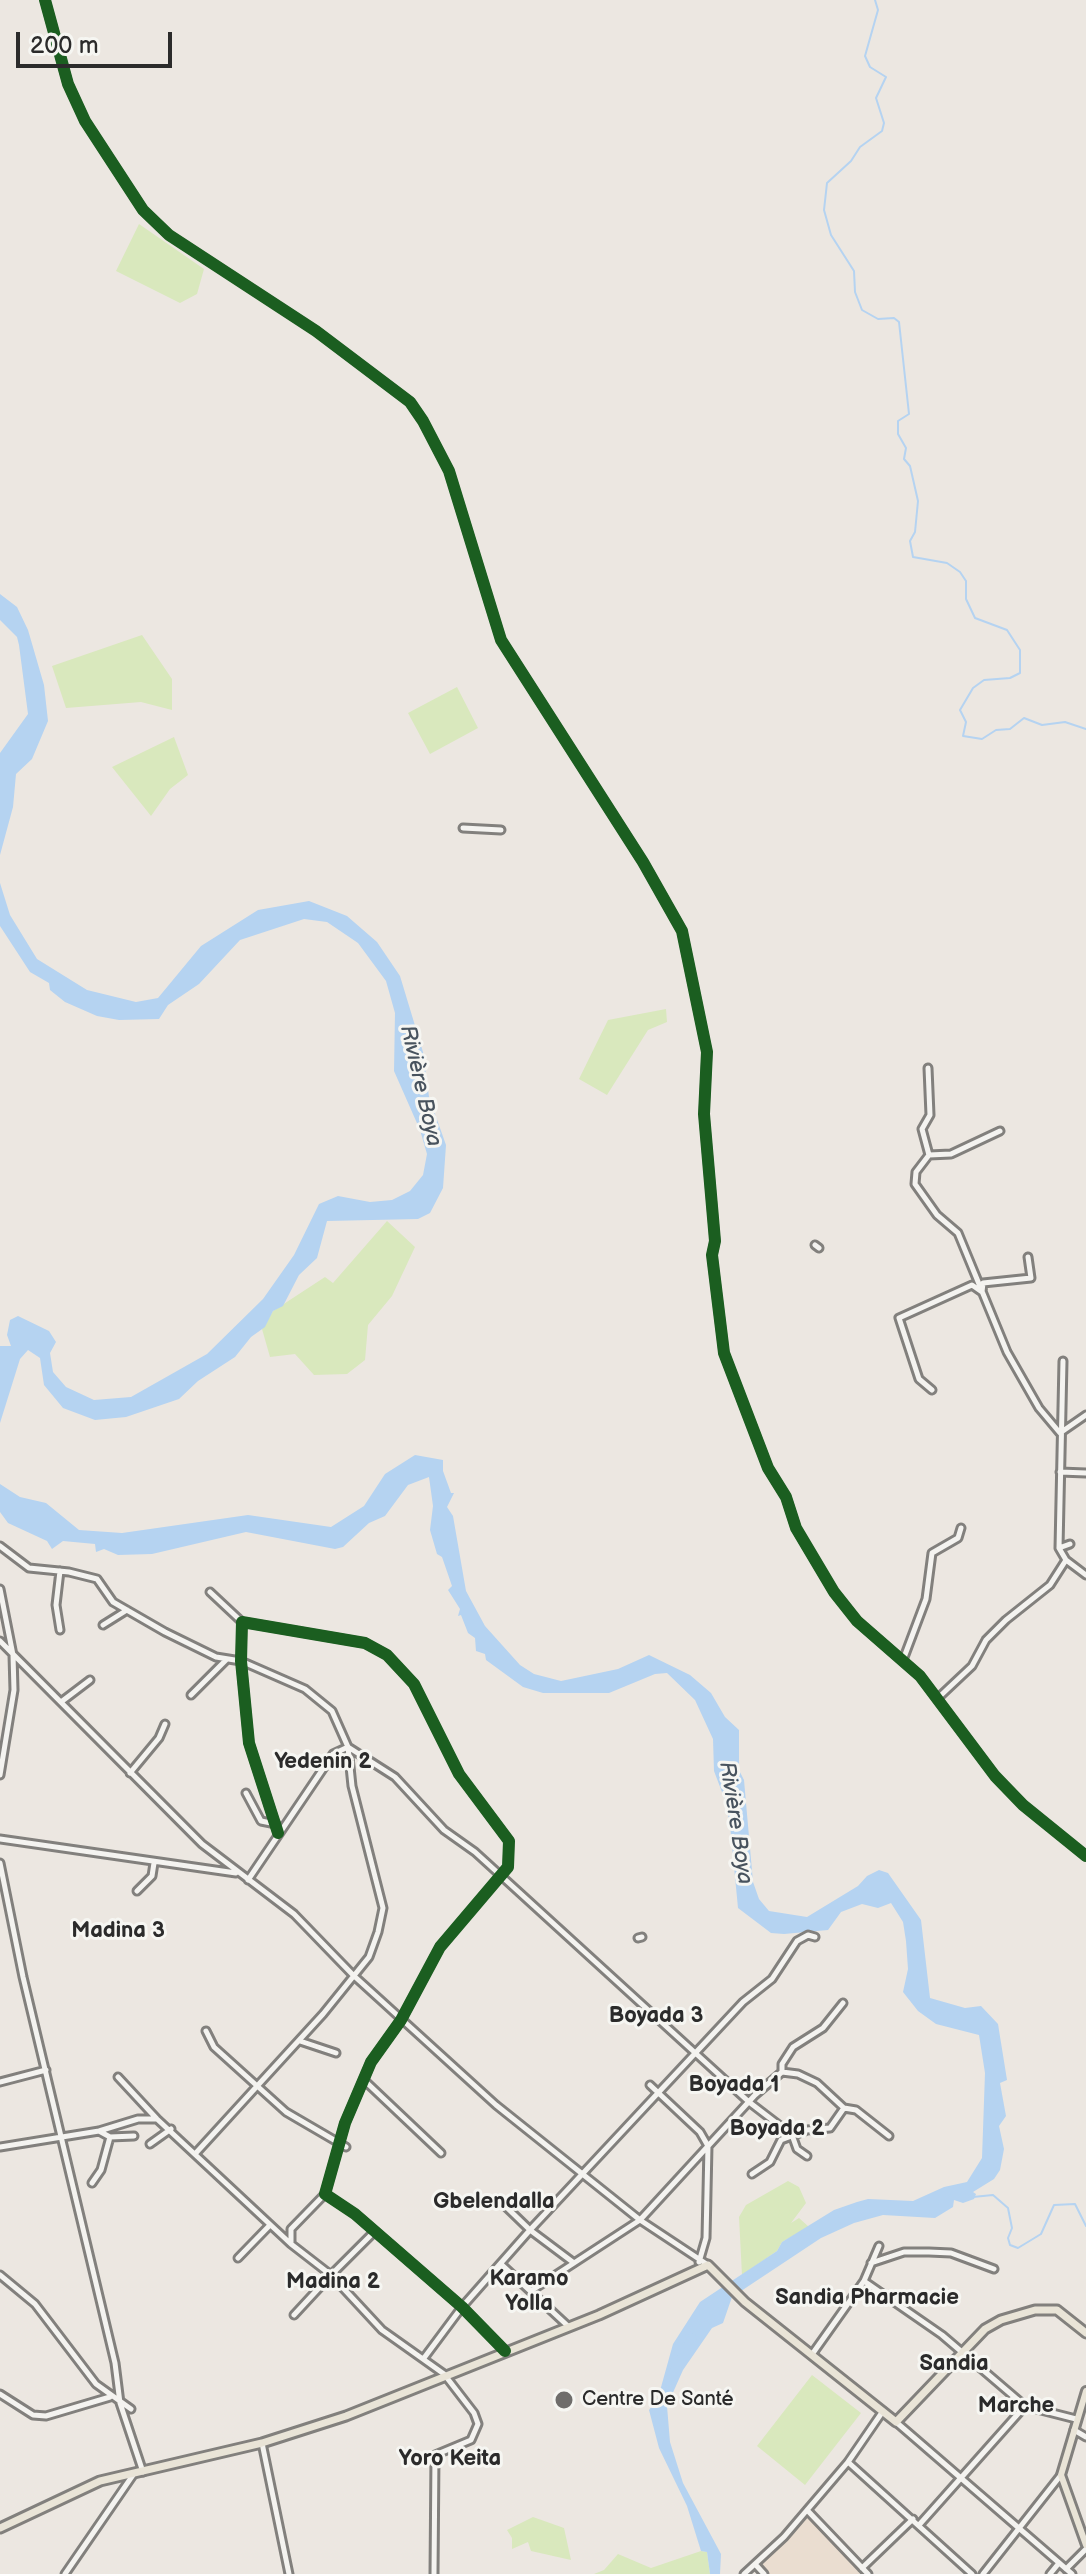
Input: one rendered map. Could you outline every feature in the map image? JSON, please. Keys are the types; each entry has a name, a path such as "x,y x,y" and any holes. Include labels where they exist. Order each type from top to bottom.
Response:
{"highway":[{"path":"0,2528 82,2487 262,2443 346,2416 444,2374 569,2327 704,2264 727,2282 745,2302 896,2422 985,2329 1001,2320 1035,2310 1057,2310 1086,2333"}],"main road":[{"path":"1086,2391 1061,2475 1086,2547"}],"street":[{"path":"45,0 68,84 85,121 143,210 169,235 316,331 410,402 449,471 501,640 643,862 682,931 707,1052 704,1114 715,1241 712,1255 724,1353 769,1473 786,1497 796,1528 834,1592 857,1621 903,1660 938,1698 995,1776 1056,1835 1086,1856"},
{"path":"463,828 501,830"},
{"path":"928,1068 930,1115 922,1129 929,1155"},
{"path":"982,1292 979,1276 958,1233 937,1215 915,1184 916,1172 929,1155 951,1154 1000,1131"},
{"path":"982,1292 983,1283 1031,1278 1028,1257"},
{"path":"932,1390 919,1379 899,1318 972,1285 982,1292 992,1307 1007,1352 1026,1388 1061,1429"},
{"path":"1063,1361 1059,1548 1066,1560 1086,1575"},
{"path":"1061,1429 1086,1415"},
{"path":"1060,1472 1086,1473"},
{"path":"903,1660 926,1599 932,1553 958,1538 961,1528"},
{"path":"1059,1548 1070,1544"},
{"path":"0,1546 29,1568 97,1579 108,1597 192,1646 241,1661 305,1689 325,1705 339,1724 348,1747 352,1786 383,1908 369,1957 356,1978 346,1985 300,2041 195,2154"},
{"path":"938,1698 972,1666 986,1640 1050,1585 1066,1560"},
{"path":"60,1571 56,1605 60,1630"},
{"path":"0,1589 13,1655 14,1690 0,1775"},
{"path":"210,1592 242,1622 365,1643 387,1655 414,1684 471,1794 509,1841 508,1867 440,1947 401,2020 371,2062 338,2144 325,2194 291,2229 278,2232"},
{"path":"103,1625 128,1609"},
{"path":"242,1622 241,1661 249,1743 257,1776 278,1833"},
{"path":"0,1641 130,1773 226,1864 294,1914 356,1978 496,2105 640,2220 704,2264"},
{"path":"191,1695 227,1659"},
{"path":"61,1702 90,1680"},
{"path":"130,1773 159,1738 165,1724"},
{"path":"348,1747 395,1777 444,1830 501,1877 749,2102 792,2135 797,2149 807,2156"},
{"path":"248,1880 333,1754 348,1747"},
{"path":"246,1793 261,1821 276,1824"},
{"path":"0,1839 238,1874"},
{"path":"0,1863 115,2363 120,2403 144,2473"},
{"path":"137,1891 152,1876 154,1863"},
{"path":"209,1869 226,1864"},
{"path":"424,2358 462,2307 530,2230 743,2002 772,1979 797,1941 808,1935 815,1937"},
{"path":"531,2291 640,2220 749,2102 782,2072 782,2064 793,2047 823,2028 843,2003"},
{"path":"206,2031 214,2047 301,2124 346,2147"},
{"path":"300,2041 336,2053"},
{"path":"0,2082 46,2070"},
{"path":"782,2072 798,2074 817,2083 844,2108 856,2110 889,2136"},
{"path":"118,2077 157,2119 270,2225 331,2275 382,2330 444,2374 474,2413 478,2424 471,2440 435,2455 434,2574"},
{"path":"365,2081 441,2153"},
{"path":"650,2085 700,2132 708,2146 704,2264"},
{"path":"752,2174 770,2162 781,2140 830,2128 844,2108"},
{"path":"0,2147 99,2131 138,2119 157,2119"},
{"path":"150,2144 171,2129"},
{"path":"99,2131 110,2137 134,2136"},
{"path":"92,2183 101,2170 110,2137"},
{"path":"325,2194 462,2307 505,2351"},
{"path":"498,2199 530,2230 574,2263"},
{"path":"238,2258 270,2225"},
{"path":"291,2229 291,2244"},
{"path":"294,2315 374,2232"},
{"path":"813,2353 864,2281 879,2246"},
{"path":"871,2263 904,2252 951,2253 994,2269"},
{"path":"501,2264 569,2327"},
{"path":"0,2275 35,2304 96,2384 131,2409"},
{"path":"864,2281 962,2352 1025,2406 1076,2419"},
{"path":"0,2394 33,2415 46,2416 111,2397"},
{"path":"919,2525 960,2474 1025,2406"},
{"path":"744,2574 807,2510 848,2462 883,2411"},
{"path":"896,2422 960,2474 1072,2574"},
{"path":"1073,2429 1086,2437"},
{"path":"262,2443 290,2571"},
{"path":"848,2462 972,2574"},
{"path":"65,2574 133,2475"},
{"path":"983,2574 1061,2475"},
{"path":"807,2510 868,2574"},
{"path":"862,2568 913,2519"},
{"path":"1066,2569 1086,2547"},
{"path":"1050,2574 1059,2563"},
{"path":"755,2564 764,2574"}],"shaded area":[{"path":"810,2513 866,2574 769,2574 758,2562"}],"green space":[{"path":"139,224 204,269 197,294 180,303 116,271"},
{"path":"142,635 172,679 172,710 141,702 66,708 52,666"},
{"path":"457,687 478,728 430,754 408,713"},
{"path":"174,737 188,775 170,789 151,816 112,767"},
{"path":"666,1009 667,1022 648,1030 607,1095 579,1079 608,1020"},
{"path":"387,1221 415,1247 392,1296 368,1325 365,1360 347,1374 314,1375 295,1354 270,1357 262,1329 273,1311 325,1277 333,1283"},
{"path":"788,2181 799,2187 806,2203 791,2223 799,2218 809,2227 782,2242 777,2251 742,2275 739,2217 746,2205"},
{"path":"812,2375 861,2413 805,2485 757,2446"},
{"path":"533,2517 564,2528 571,2560 531,2551 528,2542 512,2549 512,2538 507,2530"},
{"path":"701,2551 707,2552 710,2574 594,2574 604,2570 618,2554 651,2568"}],"water":[{"path":"0,594 17,607 28,630 44,685 48,721 32,759 16,774 13,807 0,855 0,753 28,714 19,645 17,637 0,620"},
{"path":"0,883 10,915 37,959 87,990 136,1002 158,998 201,946 258,910 309,901 347,916 377,942 400,976 423,1052 429,1097 446,1145 443,1188 430,1213 418,1219 327,1221 317,1258 299,1275 283,1306 273,1311 265,1327 251,1337 235,1357 198,1381 179,1399 126,1417 95,1420 63,1408 44,1385 40,1358 28,1350 20,1359 0,1423 0,1346 11,1346 7,1335 10,1320 18,1316 49,1331 56,1342 50,1353 53,1372 66,1387 94,1400 131,1397 207,1354 263,1299 294,1255 319,1204 338,1196 370,1202 392,1200 410,1191 423,1175 427,1154 394,1071 395,1013 386,981 358,943 327,922 304,919 240,940 199,984 168,1005 159,1019 119,1020 97,1016 65,1002 50,990 49,983 30,972 0,926"},
{"path":"415,1455 443,1460 443,1471 451,1493 454,1493 447,1507 453,1516 466,1591 485,1626 520,1665 534,1674 561,1681 618,1669 649,1655 690,1675 711,1693 725,1717 739,1730 739,1770 744,1780 753,1882 759,1899 769,1911 807,1917 858,1886 867,1876 879,1870 888,1873 921,1920 930,1998 965,2008 981,2006 998,2024 1007,2080 1000,2083 1006,2116 999,2126 1004,2149 1000,2170 994,2179 973,2192 976,2194 974,2199 963,2203 954,2200 953,2207 935,2218 883,2215 854,2223 821,2238 732,2297 723,2323 712,2328 683,2370 667,2406 670,2442 683,2483 721,2554 720,2574 710,2574 707,2552 701,2551 687,2506 659,2448 649,2410 658,2398 673,2344 700,2302 777,2251 782,2242 834,2210 868,2199 913,2201 944,2187 967,2182 982,2158 985,2073 979,2035 936,2024 918,2011 903,1992 908,1969 906,1941 903,1922 891,1903 878,1908 862,1904 841,1912 828,1930 784,1934 771,1933 738,1908 730,1825 714,1771 713,1739 695,1700 667,1673 655,1674 609,1693 543,1693 523,1687 486,1660 485,1654 476,1651 475,1638 468,1633 461,1615 458,1616 460,1609 448,1590 452,1586 430,1530 433,1506 429,1477 408,1485 385,1516 369,1523 343,1547 335,1549 246,1532 152,1554 118,1555 104,1549 96,1552 95,1544 63,1541 52,1549 47,1541 8,1523 0,1512 0,1484 20,1497 46,1503 79,1530 122,1533 248,1515 331,1527 364,1506 385,1474"}],"waterway":[{"path":"875,0 878,10 865,56 870,67 886,77 876,98 884,123 882,131 860,147 851,161 827,183 824,210 831,235 854,271 855,292 862,310 878,319 894,318 899,322 909,414 898,421 898,434 906,448 904,459 910,466 918,501 915,532 910,541 913,557 947,563 960,572 966,581 966,599 975,618 1007,630 1020,650 1020,673 1010,678 984,680 973,688 960,710 966,722 963,736 982,739 996,730 1010,729 1024,718 1042,725 1065,722 1086,729"},
{"path":"973,2197 993,2195 1008,2208 1012,2228 1008,2238 1010,2245 1018,2248 1041,2234 1054,2205 1075,2204 1086,2226"},
{"name":"Rivière Boya","path":"671,2377 692,2338"}],"cycle path":[{"path":"45,0 68,84 85,121 143,210 169,235 316,331 410,402 423,421 449,471 501,640 643,862 682,931 707,1052 704,1114 715,1241 712,1255 724,1353 768,1468 786,1497 796,1528 834,1592 857,1621 920,1676 995,1776 1023,1805 1086,1856"},
{"path":"278,1833 249,1743 241,1661 242,1622 365,1643 387,1655 414,1684 459,1774 509,1841 508,1867 440,1947 401,2020 371,2062 345,2123 325,2194 355,2214 462,2307 505,2351"}],"place":[{"name":"Centre De Santé","path":"564,2400"}],"district":[{"name":"Yedenin 2","path":"323,1762"},
{"name":"Madina 3","path":"118,1931"},
{"name":"Boyada 3","path":"656,2016"},
{"name":"Boyada 1","path":"734,2085"},
{"name":"Boyada 2","path":"777,2129"},
{"name":"Gbelendalla","path":"494,2202"},
{"name":"Madina 2","path":"333,2282"},
{"name":"Karamo Yolla","path":"529,2292"},
{"name":"Sandia Pharmacie","path":"867,2298"},
{"name":"Sandia","path":"954,2364"},
{"name":"Marche","path":"1016,2406"},
{"name":"Yoro Keita","path":"450,2459"}]}
